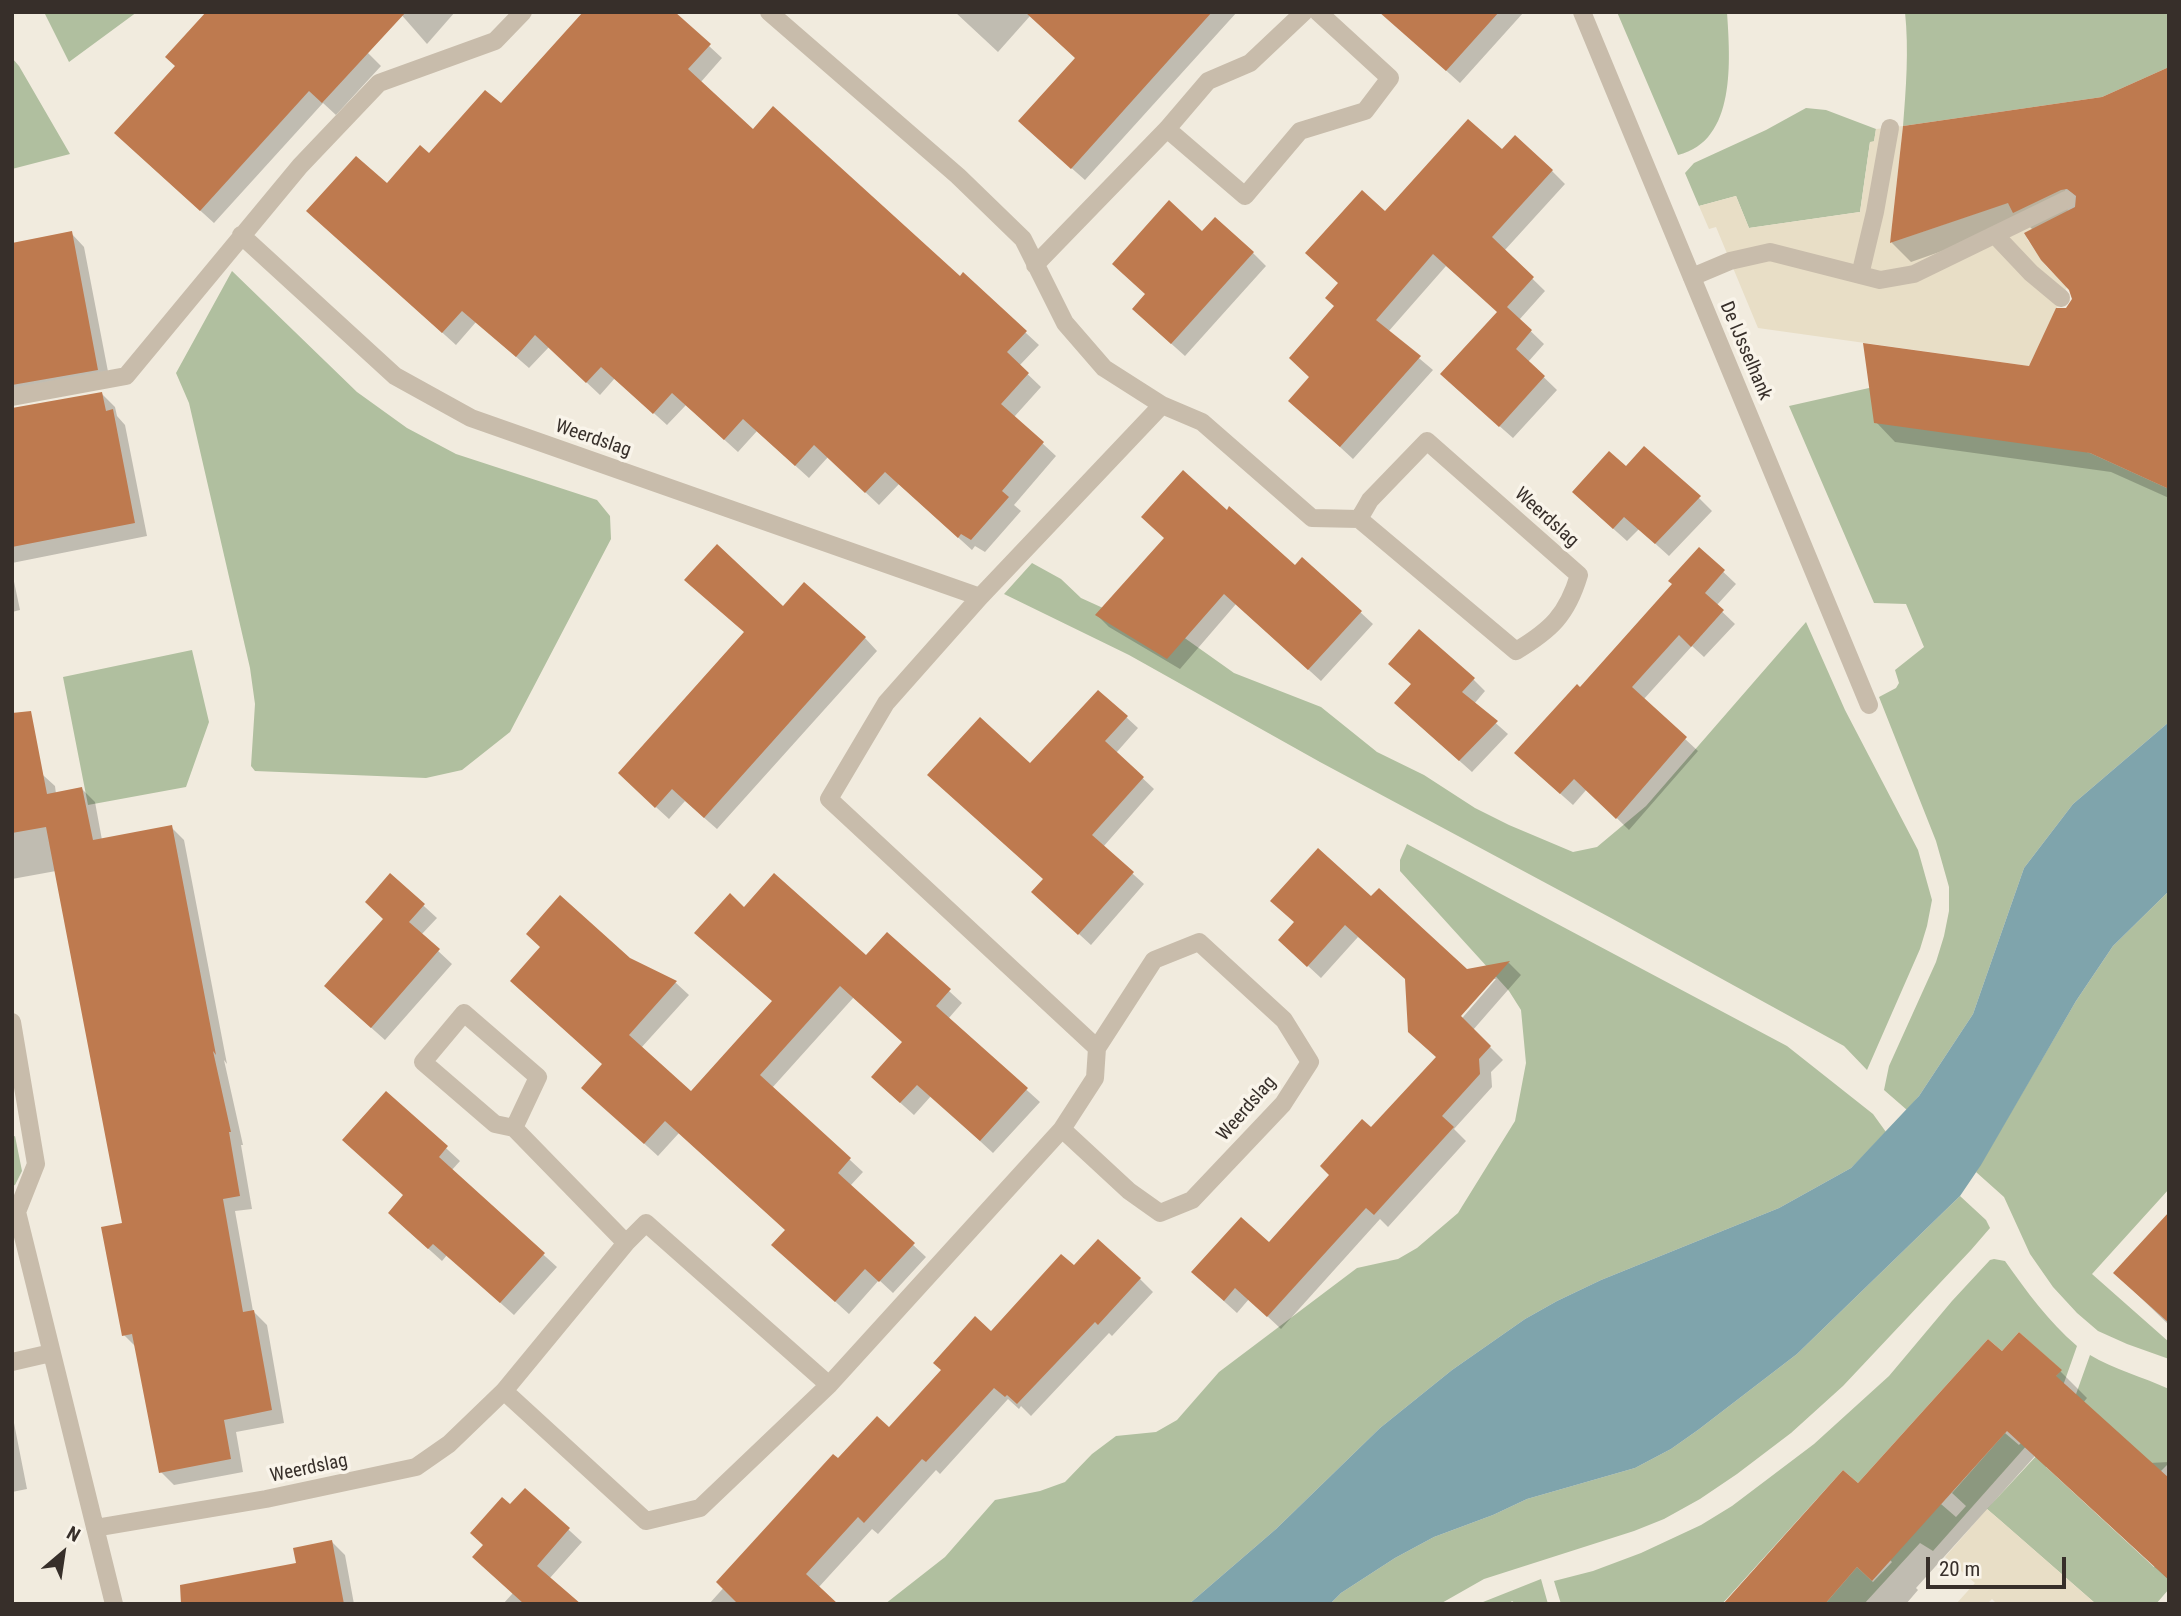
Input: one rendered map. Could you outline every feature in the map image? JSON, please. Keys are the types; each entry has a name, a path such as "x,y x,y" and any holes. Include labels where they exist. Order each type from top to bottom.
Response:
{"street":[{"path":"12,397 126,376 300,166 379,83 495,41 523,12"},
{"path":"769,12 958,176 1023,239 1065,323 1104,368 1162,405 1202,422 1312,518 1359,519"},
{"path":"1035,265 1167,130 1208,80 1250,63 1304,12"},
{"path":"1167,130 1244,197 1300,131 1365,111 1390,78 1318,12"},
{"name":"De IJsselhank","path":"1582,12 1869,705"},
{"path":"1860,275 1890,128"},
{"path":"1692,278 1730,261 1770,252 1880,280 1914,274 2066,200"},
{"name":"Weerdslag","path":"241,235 396,376 471,418 980,597"},
{"path":"1996,236 2031,273 2061,298"},
{"path":"1097,1048 829,799 886,703 980,597 1162,405"},
{"name":"Weerdslag","path":"1427,440 1579,575 1571,600 1544,634 1516,651 1359,519 1370,500 1427,440"},
{"name":"Weerdslag","path":"504,1391 646,1521 699,1508 829,1385 1062,1129 1094,1078 1097,1048 1154,960 1199,942 1284,1020 1310,1062 1283,1104 1192,1200 1160,1213 1129,1191 1062,1129"},
{"path":"514,1128 538,1077 464,1013 424,1062 495,1124 514,1128 626,1243"},
{"path":"12,1022 36,1164 17,1212 114,1604"},
{"name":"Weerdslag","path":"95,1528 266,1499 416,1467 449,1444 504,1391 626,1243 646,1223 829,1385"},
{"path":"12,1362 51,1353"}],"green space":[{"path":"44,12 137,12 69,62"},
{"path":"1617,12 1727,12 1729,52 1726,96 1711,133 1697,147 1678,155"},
{"path":"1905,12 2169,12 2169,67 2102,97 1903,126 1907,55"},
{"path":"12,58 19,66 70,154 12,169"},
{"path":"1806,108 1826,110 1876,129 1874,142 1870,142 1860,212 1749,228 1736,196 1699,206 1685,173 1694,163 1766,130"},
{"path":"232,271 357,392 407,428 456,454 597,500 610,516 611,539 510,732 462,770 426,778 255,771 251,766 255,704 250,668 189,403 176,373"},
{"path":"1869,388 2090,453 2169,489 2169,722 2073,804 2024,868 1973,1014 1907,1110 1884,1090 1889,1066 1936,962 1949,911 1949,887 1936,841 1879,697 1896,688 1899,683 1895,670 1924,647 1906,604 1874,603 1789,406"},
{"path":"1032,563 1061,579 1081,598 1125,618 1172,629 1234,673 1321,707 1377,752 1424,775 1475,808 1573,852 1597,847 1646,806 1806,622 1845,710 1918,850 1932,900 1920,949 1867,1070 1844,1046 1320,762 1129,655 1004,594"},
{"path":"192,650 209,722 186,787 88,805 63,677"},
{"path":"1407,844 1787,1046 1873,1114 1886,1132 1851,1168 1779,1208 1601,1280 1525,1319 1452,1370 1380,1428 1276,1529 1189,1604 885,1604 945,1557 995,1500 1040,1491 1065,1482 1092,1454 1116,1436 1156,1432 1177,1420 1219,1372 1357,1268 1398,1259 1417,1248 1458,1213 1515,1121 1526,1063 1521,1010 1509,991 1400,871 1400,860"},
{"path":"2169,891 2169,1189 2092,1274 2169,1342 2169,1359 2098,1331 2077,1313 2053,1287 2030,1254 2004,1197 1976,1172 2076,1001 2113,946"},
{"path":"15,1136 22,1171 12,1186 12,1137"},
{"path":"1960,1196 1986,1220 1990,1228 1843,1386 1791,1433 1700,1499 1664,1519 1634,1531 1484,1579 1440,1604 1330,1604 1341,1593 1395,1558 1434,1537 1527,1499 1635,1468 1671,1449 1797,1354"},
{"path":"1990,1260 2005,1261 2047,1316 2077,1346 2052,1417 1933,1551 1920,1543 1864,1604 1825,1604 1857,1567 1873,1582 1892,1562 1876,1547 1941,1504 1956,1517 1966,1506 1952,1493 2005,1433 2019,1445 2030,1433 2017,1421 2061,1370 2019,1332 2002,1351 1988,1339 1858,1483 1843,1470 1722,1604 1561,1604 1554,1581 1593,1571 1641,1553 1701,1525 1732,1506 1814,1444 1889,1376 1952,1301"},
{"path":"2090,1355 2169,1389 2169,1463 2161,1471 2046,1467 2154,1567 2169,1551 2169,1589 2156,1604 2096,1604 1987,1509 2065,1425"},
{"path":"1541,1579 1548,1604 1516,1604 1512,1601 1509,1604 1478,1604"}],"shaded area":[{"path":"1903,126 1890,243 2064,183 2069,220 2027,239 2046,266 2067,287 2029,366 1758,328 1716,227 1709,229 1699,206 1736,196 1749,228 1860,212 1870,142 1874,141 1876,129"},
{"path":"1987,1509 2096,1604 1997,1604 1992,1599 1987,1604 1956,1604 1975,1583 1945,1557"}],"water":[{"path":"2169,722 2169,891 2113,946 2076,1001 1981,1165 1960,1196 1797,1354 1671,1449 1635,1468 1527,1499 1434,1537 1395,1558 1341,1593 1330,1604 1189,1604 1276,1529 1380,1428 1452,1370 1525,1319 1601,1280 1779,1208 1851,1168 1919,1096 1973,1014 2024,868 2073,804"}],"building":[{"path":"206,12 406,12 322,103 309,91 200,211 114,133 175,66 165,57"},
{"path":"583,12 675,12 711,44 688,69 753,129 773,106 960,276 963,272 1027,331 1007,352 1029,373 1001,404 1044,442 1002,491 1009,497 971,540 961,534 958,538 885,472 865,493 814,445 795,466 743,419 724,440 672,393 653,414 601,367 586,383 535,335 516,357 462,311 442,333 306,211 356,156 387,183 420,145 429,153 485,90 501,103"},
{"path":"1025,12 1212,12 1071,169 1018,121 1075,58"},
{"path":"1379,12 1499,12 1446,71"},
{"path":"2169,67 2169,489 2090,453 1874,423 1863,343 2029,366 2056,308 2066,308 2072,299 2069,290 2041,260 2024,233 2075,207 2076,196 2067,189 2013,213 2008,203 1890,243 1903,126 2102,97"},
{"path":"1468,119 1502,149 1515,135 1553,170 1492,237 1534,277 1507,307 1532,330 1516,349 1545,376 1499,427 1440,374 1497,312 1433,254 1376,320 1421,356 1340,447 1288,401 1309,377 1289,358 1334,306 1325,298 1338,283 1305,253 1362,190 1385,211"},
{"path":"1169,200 1202,231 1215,217 1254,252 1171,344 1132,309 1145,294 1112,264"},
{"path":"72,231 98,370 12,385 12,243"},
{"path":"102,392 106,411 113,409 135,523 12,547 12,408"},
{"path":"1644,446 1701,496 1655,544 1624,517 1613,529 1572,492 1609,451 1626,466"},
{"path":"1183,470 1227,510 1229,506 1295,565 1302,557 1362,611 1308,670 1224,594 1167,659 1095,615 1164,538 1141,517"},
{"path":"717,544 783,606 804,582 866,637 704,818 672,789 655,808 618,773 744,632 684,580"},
{"path":"1699,547 1725,570 1705,593 1724,610 1691,647 1679,635 1632,687 1687,737 1616,819 1574,779 1560,794 1514,753 1577,684 1580,687 1672,584 1668,581"},
{"path":"1419,629 1475,678 1462,692 1498,721 1459,761 1394,703 1411,684 1388,664"},
{"path":"1098,690 1128,716 1105,741 1144,777 1092,835 1134,872 1078,935 1031,892 1043,879 927,775 980,717 1030,763"},
{"path":"31,711 47,794 82,787 93,840 172,825 216,1055 213,1051 231,1132 240,1196 223,1199 243,1312 254,1310 272,1410 224,1420 231,1459 159,1473 132,1334 122,1336 101,1227 122,1223 46,827 12,833 12,713"},
{"path":"1318,848 1371,896 1379,888 1467,969 1510,961 1461,1016 1491,1046 1479,1059 1480,1074 1442,1116 1454,1127 1374,1215 1366,1208 1267,1317 1235,1288 1224,1301 1191,1272 1241,1217 1269,1242 1329,1175 1320,1166 1362,1119 1371,1127 1436,1057 1408,1032 1405,979 1345,925 1307,967 1278,940 1294,922 1270,901"},
{"path":"390,873 425,904 409,922 440,949 371,1028 324,986 383,919 365,902"},
{"path":"774,873 866,955 887,932 951,989 936,1006 1028,1088 980,1141 917,1085 900,1103 871,1077 902,1042 840,986 760,1075 851,1158 838,1173 915,1243 879,1282 865,1269 835,1302 771,1245 785,1230 665,1121 644,1144 581,1088 602,1064 510,981 540,947 526,934 560,895 630,958 677,981 629,1035 691,1091 772,1001 694,933 730,893 744,907"},
{"path":"386,1091 448,1146 439,1157 545,1253 500,1303 433,1244 428,1249 388,1213 403,1195 342,1140"},
{"path":"2169,1212 2169,1323 2113,1273"},
{"path":"1098,1239 1141,1278 1098,1325 1095,1322 1017,1404 994,1388 926,1462 922,1459 864,1523 858,1517 806,1574 838,1604 738,1604 716,1582 833,1454 838,1458 877,1416 889,1427 941,1370 933,1363 975,1316 991,1331 1061,1254 1074,1265"},
{"path":"2019,1332 2062,1370 2056,1376 2169,1478 2169,1580 2007,1431 1872,1581 1857,1567 1825,1604 1723,1604 1843,1470 1858,1483 1988,1339 2002,1351"},
{"path":"525,1488 570,1528 537,1566 581,1604 524,1604 472,1557 483,1545 470,1533 502,1497 510,1504"},
{"path":"332,1540 344,1604 181,1604 180,1585 296,1563 293,1548"}]}
